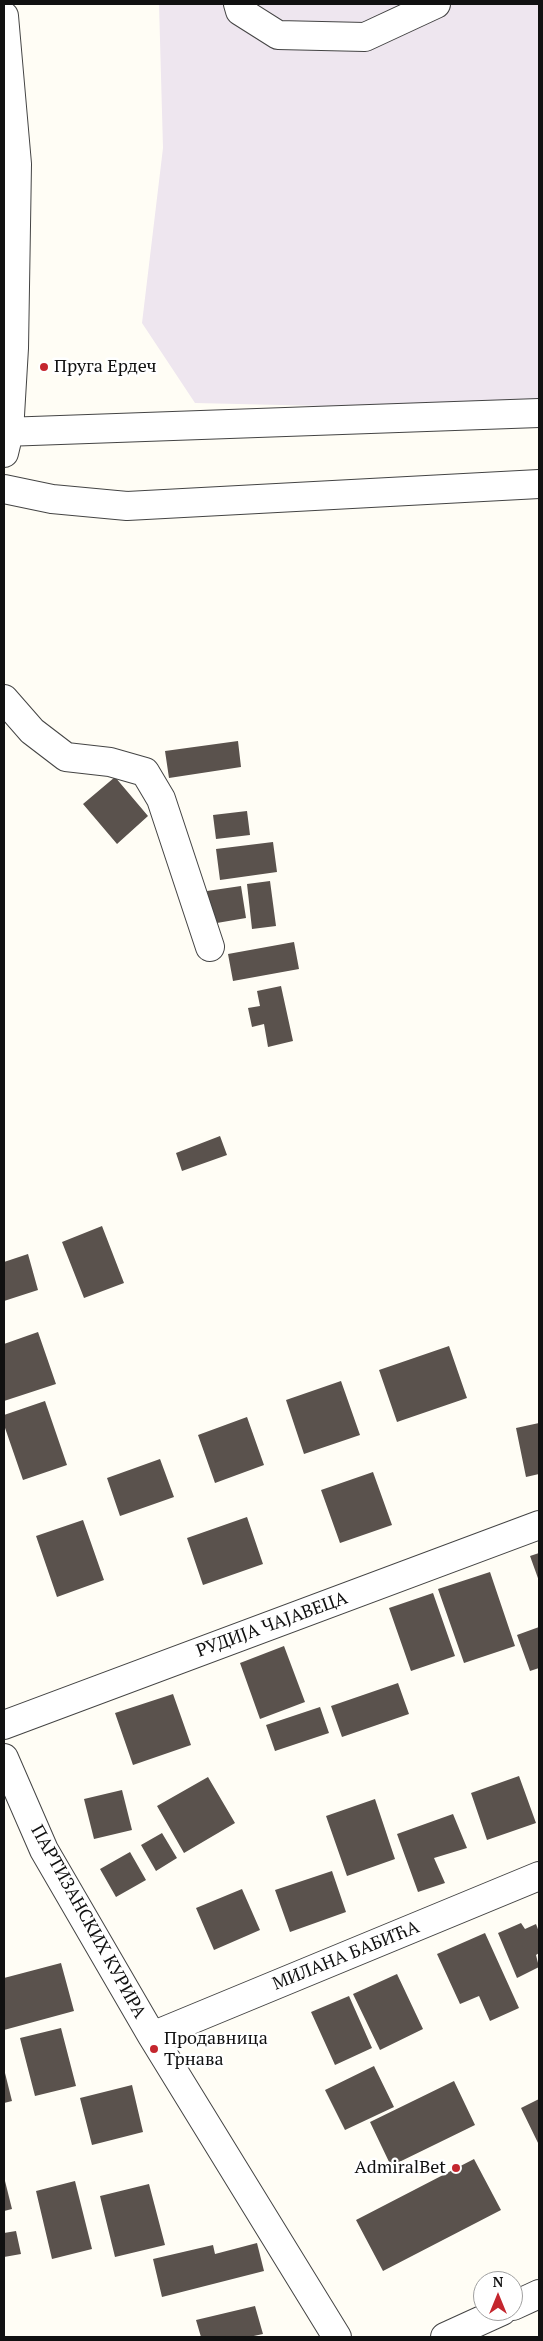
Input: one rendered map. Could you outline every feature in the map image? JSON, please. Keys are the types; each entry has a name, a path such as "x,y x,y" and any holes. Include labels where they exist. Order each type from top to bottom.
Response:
{"street":[{"path":"238,4 240,11 278,35 365,37 436,4"},
{"path":"4,16 17,164 14,348 6,439 539,413"},
{"path":"4,490 52,499 127,506 539,484"},
{"path":"4,699 32,731 66,758 110,762 145,772 161,799 210,947"},
{"name":"РУДИЈА ЧАЈАВЕЦА","path":"4,1725 539,1525"},
{"name":"ПАРТИЗАНСКИХ КУРИРА","path":"4,1758 44,1850 152,2036 337,2337"},
{"name":"МИЛАНА БАБИЋА","path":"152,2036 539,1876"},
{"path":"523,2301 539,2294"},
{"path":"445,2337 480,2321"}],"shaded area":[{"path":"159,4 539,4 539,411 195,403 142,323 163,148"}],"building":[{"path":"238,741 241,767 169,778 165,751"},
{"path":"115,777 148,816 117,844 83,804"},
{"path":"247,811 250,835 216,839 213,815"},
{"path":"273,842 277,872 220,880 216,849"},
{"path":"270,881 276,926 252,929 247,884"},
{"path":"241,886 246,918 211,924 207,891"},
{"path":"294,942 299,969 233,981 228,954"},
{"path":"281,986 293,1041 268,1047 264,1024 252,1027 248,1008 260,1006 257,991"},
{"path":"220,1136 227,1155 182,1171 176,1153"},
{"path":"102,1226 124,1283 84,1298 62,1242"},
{"path":"28,1254 38,1290 4,1301 4,1262"},
{"path":"38,1332 56,1384 4,1401 4,1344"},
{"path":"449,1346 467,1398 397,1422 379,1370"},
{"path":"341,1381 360,1435 304,1454 286,1400"},
{"path":"45,1401 67,1465 23,1480 4,1425 4,1415"},
{"path":"247,1417 264,1465 215,1483 198,1435"},
{"path":"539,1423 539,1474 526,1477 516,1428"},
{"path":"160,1459 174,1497 120,1516 107,1478"},
{"path":"373,1472 392,1525 340,1543 321,1490"},
{"path":"247,1517 263,1564 203,1585 187,1538"},
{"path":"83,1520 104,1580 57,1597 36,1536"},
{"path":"539,1553 539,1581 530,1556"},
{"path":"490,1572 515,1646 464,1663 438,1589"},
{"path":"433,1593 455,1656 411,1671 389,1608"},
{"path":"539,1627 539,1668 530,1671 517,1635"},
{"path":"284,1646 305,1702 260,1719 240,1663"},
{"path":"398,1683 409,1714 342,1737 331,1706"},
{"path":"173,1694 191,1745 133,1765 115,1713"},
{"path":"320,1707 329,1733 275,1751 266,1725"},
{"path":"519,1776 536,1823 487,1840 471,1793"},
{"path":"208,1777 235,1823 184,1853 157,1806"},
{"path":"122,1790 132,1830 94,1839 84,1799"},
{"path":"375,1799 395,1859 347,1876 326,1816"},
{"path":"453,1814 467,1848 434,1858 445,1883 418,1892 397,1834"},
{"path":"162,1833 177,1858 156,1871 141,1845"},
{"path":"130,1852 146,1880 116,1897 100,1869"},
{"path":"332,1871 346,1912 290,1932 275,1890"},
{"path":"242,1889 260,1930 214,1950 196,1908"},
{"path":"521,1923 525,1929 536,1924 539,1932 539,1953 536,1955 539,1967 517,1978 498,1933"},
{"path":"485,1933 519,2008 490,2021 479,1996 460,2004 437,1954"},
{"path":"61,1963 74,2011 4,2030 4,1978"},
{"path":"397,1974 423,2029 380,2050 353,1994"},
{"path":"349,1996 372,2048 335,2065 311,2012"},
{"path":"61,2028 76,2086 35,2096 20,2038"},
{"path":"374,2066 394,2107 345,2130 325,2090"},
{"path":"4,2069 12,2101 4,2103"},
{"path":"454,2081 475,2125 391,2166 370,2122"},
{"path":"132,2085 143,2132 92,2145 80,2098"},
{"path":"539,2099 539,2145 521,2108"},
{"path":"474,2159 501,2210 383,2271 356,2220"},
{"path":"4,2177 12,2209 4,2211"},
{"path":"75,2181 92,2249 52,2259 36,2191"},
{"path":"149,2184 165,2245 115,2257 100,2196"},
{"path":"16,2231 21,2254 4,2257 4,2233"},
{"path":"257,2243 264,2271 162,2297 153,2259 213,2245 215,2254"},
{"path":"255,2306 263,2334 249,2337 201,2337 196,2320"}],"place":[{"name":"Пруга Ердеч","path":"44,367"},
{"name":"Продавница Трнава","path":"154,2049"},
{"name":"AdmiralBet","path":"456,2168"}]}
